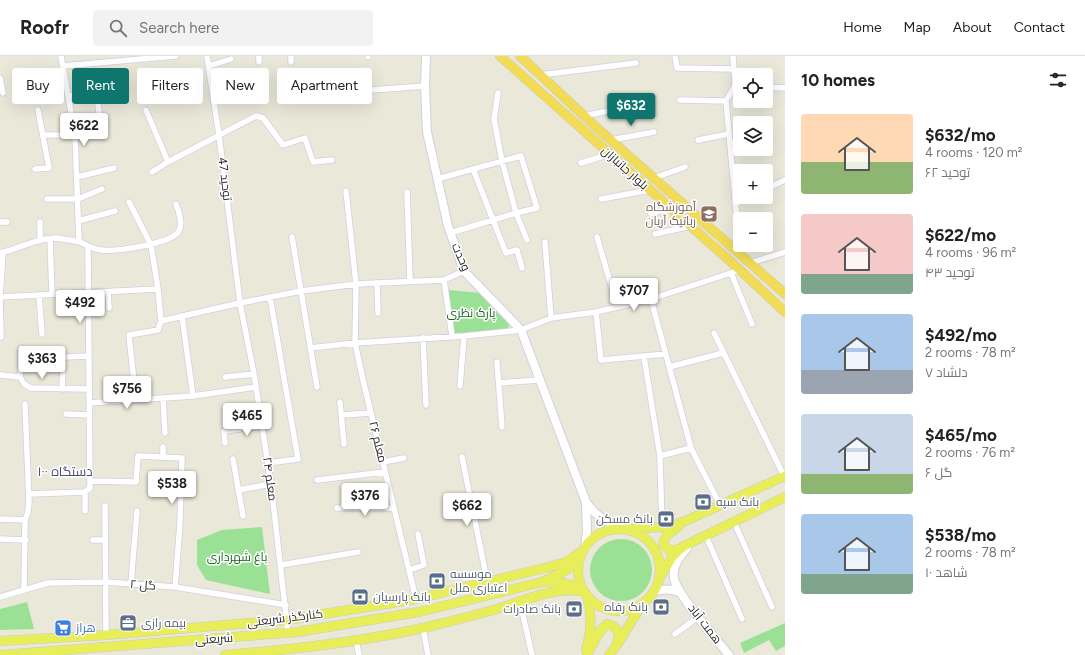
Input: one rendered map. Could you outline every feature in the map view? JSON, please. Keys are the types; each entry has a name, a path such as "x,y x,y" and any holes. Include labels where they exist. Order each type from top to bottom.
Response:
{"highway":[{"name":"بلوار جانبازان","path":"500,56 691,226 735,272 785,312"},
{"name":"بلوار جانبازان","path":"520,56 584,116 785,294"}],"main road":[{"name":"وحدت","path":"426,56 425,86 427,132 450,234 464,271 521,330 586,502 592,511 610,524 625,529"},
{"path":"542,582 570,568 595,536 604,532 613,529 662,528 683,522 785,476"},
{"path":"683,522 666,536 663,541 664,546 669,550 686,546 785,498"},
{"name":"وحدت","path":"583,551 587,531 586,502"},
{"path":"625,529 636,532 646,539 653,548 658,559 660,570 658,582"},
{"path":"608,655 617,645 645,601 653,592 672,557 686,546"},
{"name":"همت آباد","path":"686,546 680,555 674,571 674,581 698,617 729,655"},
{"path":"583,551 578,569 579,578 586,594 590,611 591,625 586,655"},
{"name":"کنارگذر شریعتی","path":"0,641 288,620 416,599 566,562 583,551"},
{"path":"542,582 570,584 579,588 594,602 602,607 612,610 623,610 635,607 645,601"},
{"name":"شریعتی","path":"2,655 106,651 309,631 419,612 542,582"},
{"path":"225,655 310,651 356,640 422,628 565,590 575,589 586,594"},
{"path":"653,592 672,590 681,593"},
{"path":"586,655 600,631 607,624 616,627 618,631 617,645"}],"street":[{"path":"61,56 75,135 79,241"},
{"path":"63,66 176,56"},
{"name":"توحید 47","path":"207,56 219,135 240,302"},
{"path":"675,56 676,68 733,69"},
{"path":"733,56 734,68"},
{"path":"209,66 231,59"},
{"path":"540,74 636,63"},
{"path":"0,78 3,92"},
{"path":"372,90 425,86"},
{"path":"773,87 783,88 785,95"},
{"path":"733,92 726,101 733,174"},
{"path":"498,93 494,119 502,161 516,213 527,240"},
{"path":"68,96 72,96"},
{"path":"680,100 726,101"},
{"path":"99,104 100,123"},
{"path":"584,116 632,106"},
{"path":"35,169 49,168 38,110"},
{"path":"146,110 168,162"},
{"path":"152,172 168,162 256,116 263,118 284,144 305,138 313,162 332,160"},
{"path":"611,140 654,132"},
{"path":"698,140 729,134"},
{"path":"43,135 75,135"},
{"path":"581,163 610,154"},
{"path":"437,179 521,156 537,208 516,213 450,234"},
{"path":"654,178 685,166"},
{"path":"77,177 114,168"},
{"path":"474,169 506,253 517,250 522,268"},
{"path":"773,186 785,180"},
{"path":"48,199 78,198 102,189"},
{"path":"601,199 650,190"},
{"name":"معلم ۲۶","path":"346,191 356,284 355,343 416,599"},
{"path":"407,192 410,281"},
{"path":"129,202 151,245 161,320 158,330 129,335 136,400"},
{"path":"1,338 1,253 40,239 79,241 99,250 113,250 151,245 175,235 180,230 181,224 176,204"},
{"path":"736,204 740,254"},
{"path":"651,214 670,208"},
{"path":"78,221 115,211"},
{"path":"0,222 7,222"},
{"path":"40,222 40,239"},
{"path":"655,234 691,226"},
{"path":"292,237 317,387"},
{"path":"598,237 617,306"},
{"path":"50,239 52,294"},
{"path":"545,242 551,318"},
{"path":"29,494 85,492 90,488 88,246"},
{"path":"750,263 785,252"},
{"path":"161,320 240,302 300,291 377,282 444,280 464,271"},
{"path":"310,348 521,330 551,318 596,312 651,299 735,272 752,324"},
{"path":"444,280 452,336"},
{"path":"377,282 378,313"},
{"path":"0,297 158,289"},
{"path":"108,292 109,308"},
{"path":"40,295 42,334"},
{"path":"268,463 298,459 270,297"},
{"path":"651,299 691,448 720,505"},
{"name":"معلم ۲۴","path":"240,302 254,374 268,463 282,564 288,633"},
{"path":"596,312 602,360 666,354"},
{"path":"182,316 193,396"},
{"path":"714,333 785,476"},
{"path":"460,386 464,336"},
{"path":"423,338 426,405"},
{"path":"21,348 20,376 24,384 31,388 89,390"},
{"path":"669,367 723,352"},
{"path":"65,356 89,356"},
{"path":"644,356 660,456 662,528"},
{"path":"497,362 502,427"},
{"path":"62,389 63,368"},
{"path":"225,378 254,374"},
{"path":"0,375 20,376"},
{"path":"499,383 539,380"},
{"path":"89,403 163,399 256,387"},
{"path":"163,399 165,433"},
{"path":"340,402 344,444"},
{"path":"24,590 26,540 25,520 28,512 29,494 25,404"},
{"path":"341,415 371,413"},
{"path":"66,414 89,415"},
{"path":"225,442 224,431 262,426"},
{"path":"163,448 163,457"},
{"path":"660,456 691,448"},
{"path":"90,481 136,482 138,456 182,458 180,523 175,587"},
{"path":"462,456 490,595"},
{"path":"383,462 404,458"},
{"path":"233,459 243,516"},
{"path":"317,480 385,472"},
{"path":"238,490 271,484"},
{"path":"85,492 85,511"},
{"path":"450,510 471,504"},
{"path":"105,506 106,634"},
{"path":"337,508 394,508"},
{"path":"131,584 137,510"},
{"path":"0,519 25,520"},
{"path":"734,522 772,607"},
{"path":"409,570 424,565 418,534"},
{"path":"706,536 742,619"},
{"path":"0,539 26,540"},
{"path":"93,540 105,540"},
{"path":"282,564 358,552"},
{"name":"گل ۲","path":"0,597 48,583 105,582 175,587 286,605"},
{"path":"520,602 532,655"},
{"path":"675,634 698,617"},
{"path":"422,628 428,655"},
{"path":"356,640 359,655"}],"green space":[{"name":"پارک نظری","path":"448,290 481,293 509,325 508,329 454,334"},
{"name":"باغ شهرداری","path":"262,527 270,594 206,580 197,565 197,540 222,530"},
{"path":"621,539 633,542 643,548 649,558 652,570 649,582 643,592 633,598 621,601 609,598 599,592 593,582 590,570 593,558 599,548 609,542"},
{"path":"27,602 34,629 0,630 0,609"},
{"path":"785,623 785,646 776,651 769,640 744,653 740,643"}],"place":[{"name":"آموزشگاه رباتیک آریان","path":"709,214"},
{"name":"بانک سپه","path":"703,502"},
{"name":"بانک مسکن","path":"666,519"},
{"name":"موسسه اعتباری ملل","path":"437,581"},
{"name":"بانک پارسیان","path":"360,597"},
{"name":"بانک رفاه","path":"661,607"},
{"name":"بانک صادرات","path":"574,609"},
{"name":"بیمه رازی","path":"128,623"},
{"name":"هراز","path":"63,628"}],"district":[{"name":"۱۰۰ دستگاه","path":"65,471"}]}
